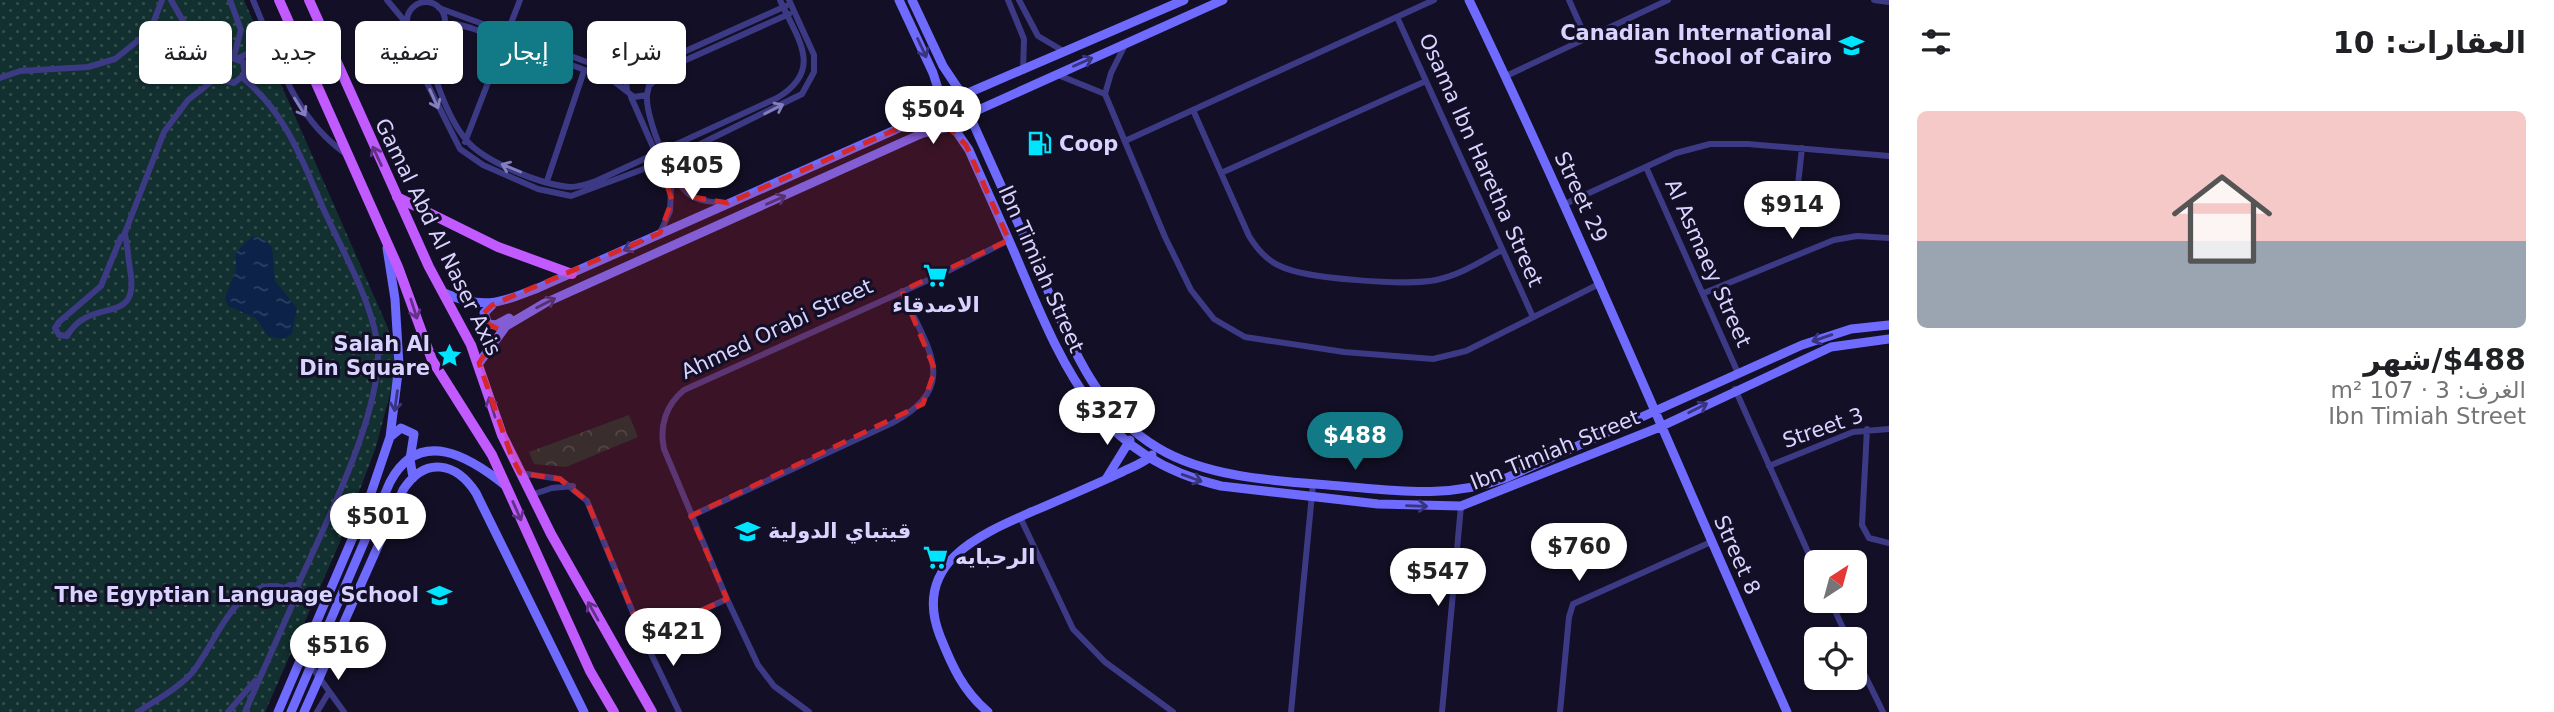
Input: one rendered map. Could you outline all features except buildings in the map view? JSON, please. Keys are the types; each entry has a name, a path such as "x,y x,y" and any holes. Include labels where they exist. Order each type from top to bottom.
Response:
{"main road":[{"name":"Gamal Abd Al Naser Axis","path":"279,0 385,236 432,360 484,440 610,710"},
{"name":"Gamal Abd Al Naser Axis","path":"309,0 396,196 479,363 498,425 520,473 652,712"},
{"path":"396,196 498,247 572,274"}],"street":[{"path":"154,21 162,0"},
{"path":"171,0 183,21"},
{"path":"230,0 240,30 236,57"},
{"path":"253,0 262,21"},
{"path":"387,0 404,21"},
{"path":"512,21 520,0"},
{"path":"900,0 933,72 939,100 938,114 951,127"},
{"path":"912,0 943,66 976,111"},
{"path":"1008,0 1024,39 1023,71"},
{"path":"1019,0 1038,36 1067,52"},
{"path":"444,293 471,303 492,305 572,274 906,125 948,91 963,91 1023,71 1184,0"},
{"path":"479,363 496,337 520,318 557,297 908,140 951,127 964,127 972,121 976,111 1223,0"},
{"path":"1125,141 1434,0"},
{"name":"Street 29","path":"1469,0 1601,283 1654,413"},
{"path":"1569,0 1586,38"},
{"path":"1506,76 1668,0"},
{"path":"1874,0 1889,2"},
{"path":"408,21 412,8 425,1 477,21"},
{"path":"439,84 466,140 494,160 567,187 584,185 741,115 793,87 804,72 804,54 786,3 686,49"},
{"path":"439,8 444,21"},
{"path":"728,203 704,201 687,193 648,116 647,95 651,85 668,68 790,14"},
{"path":"428,84 460,149 476,162 551,193 572,196 668,160 795,98 807,87 814,72 814,55 790,14"},
{"name":"Osama Ibn Haretha Street","path":"1397,17 1532,317"},
{"path":"0,78 20,71 101,64 126,52 139,40"},
{"path":"1126,43 1115,62 1104,94 1165,237 1191,290 1214,318 1245,337 1344,352 1433,359 1466,351 1601,283"},
{"path":"232,57 246,52"},
{"path":"236,57 243,62 244,76 268,100 290,134 368,311 377,343 377,379 369,411 337,497 298,587 300,596 293,603 245,712"},
{"path":"573,67 612,80 638,98 647,95"},
{"path":"548,181 584,71"},
{"path":"1055,75 1104,94"},
{"path":"232,81 244,76"},
{"path":"1221,173 1426,81"},
{"path":"124,235 133,283 131,298 121,307 84,317 67,336 59,335 55,330 57,324 104,282 164,132 188,100 208,84"},
{"path":"290,84 303,113 348,155"},
{"path":"460,149 488,84"},
{"path":"626,84 628,93 671,188 672,200 668,217 660,233"},
{"path":"1193,110 1257,250 1280,267 1294,271 1420,283 1458,273 1500,251"},
{"name":"Ibn Timiah Street","path":"972,121 1073,349 1105,402 1136,433 1158,448 1229,472 1313,484 1465,491 1506,478 1738,373 1835,334 1889,326"},
{"name":"Ibn Timiah Street","path":"951,127 969,150 1073,383 1128,442 1150,457 1198,481 1312,498 1445,507 1464,505 1660,427 1735,389 1831,347 1889,339"},
{"path":"1565,204 1676,153 1710,144 1802,148 1889,156"},
{"path":"1798,184 1802,148"},
{"name":"Al Asmaey Street","path":"1646,167 1738,373"},
{"path":"278,712 368,502 390,437 398,392 399,344 396,299 385,236"},
{"path":"1704,293 1834,240 1857,236 1889,238"},
{"name":"Ahmed Orabi Street","path":"808,712 774,686 762,673 691,516 662,439 666,415 677,396 720,372 1009,240"},
{"path":"691,516 892,423 923,404 931,391 934,370 902,291"},
{"path":"492,305 484,316 490,325 520,318"},
{"path":"1735,389 1807,550"},
{"name":"Street 8","path":"1654,413 1787,712"},
{"path":"390,437 401,428 412,432 415,439 410,460 413,478"},
{"path":"1867,429 1862,525 1869,538 1889,543"},
{"name":"Street 3","path":"1769,466 1853,432 1889,429"},
{"path":"1105,480 1136,433"},
{"path":"988,712 967,691 952,667 934,620 934,592 946,567 964,547 988,532 1105,480 1150,457 1158,448"},
{"path":"291,712 390,482 410,460 431,452 455,453 474,461 506,486"},
{"path":"304,712 403,490 413,478 434,467 447,467 458,472 470,484 584,712"},
{"path":"520,473 555,477 580,492 592,512 643,637 679,712"},
{"path":"1291,712 1313,484"},
{"path":"531,495 552,488 573,486"},
{"path":"1442,712 1465,491"},
{"path":"1444,492 1445,507"},
{"path":"1020,517 1073,629 1105,662 1172,712"},
{"path":"1560,712 1569,611 1573,604 1712,542"},
{"path":"138,712 190,675 239,603 259,590 273,586 285,588 291,584 298,587"},
{"path":"285,588 284,598 293,603"},
{"path":"643,637 727,599"},
{"path":"311,666 344,712"},
{"path":"228,712 261,674"},
{"path":"1867,679 1883,712"},
{"path":"317,712 330,692"}],"highlighted area":[{"path":"938,103 940,119 966,145 1009,240 902,291 935,370 923,404 691,516 727,599 643,637 587,501 560,479 520,473 511,455 479,363 500,330 488,324 484,313 492,305 660,233 672,200 659,163 668,160 692,197 728,203 906,125"}],"green space":[{"path":"0,0 244,0 253,21 246,21 246,84 281,84 388,328 394,351 393,382 376,447 340,542 265,712 0,712"},
{"path":"629,415 638,437 566,467 534,464 529,452"}],"water":[{"path":"253,236 263,239 272,247 275,281 297,308 292,334 283,339 268,336 256,318 228,306 225,298 236,270 236,252"}],"place":[{"name":"Canadian International School of Cairo","path":"1852,45"},
{"name":"Coop","path":"1039,144"},
{"name":"الاصدقاء","path":"936,276"},
{"name":"Salah Al Din Square","path":"450,356"},
{"name":"قيتباي الدولية","path":"748,531"},
{"name":"الرحبايه","path":"935,557"},
{"name":"The Egyptian Language School","path":"439,595"}]}
